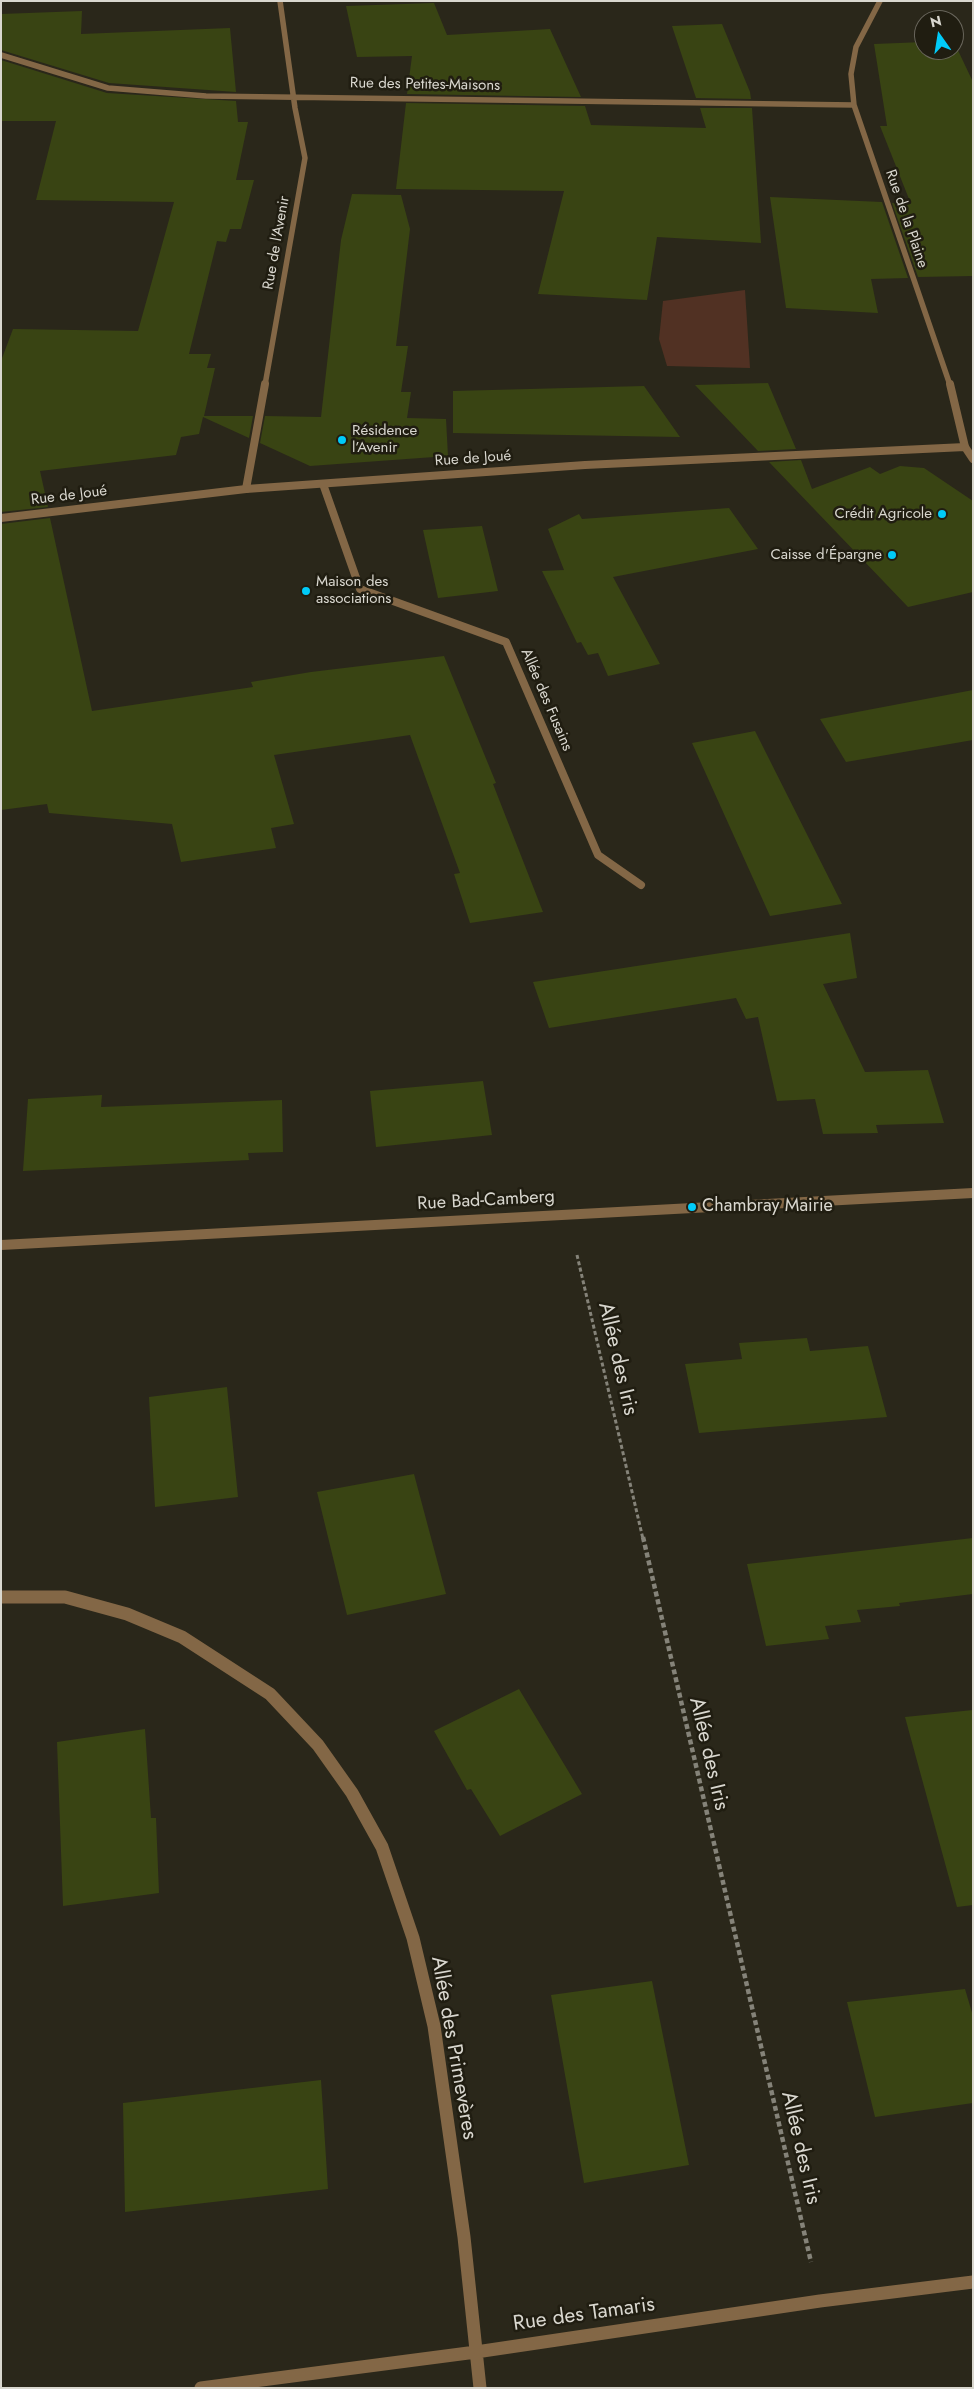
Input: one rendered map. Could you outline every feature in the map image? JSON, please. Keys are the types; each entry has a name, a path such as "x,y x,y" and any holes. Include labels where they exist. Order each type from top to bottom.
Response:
{"street":[{"name":"Rue de l'Avenir","path":"246,489 305,158 293,96 280,1"},
{"name":"Rue de la Plaine","path":"880,1 856,47 852,74 854,105 951,387 965,447"},
{"name":"Rue des Petites-Maisons","path":"1,55 108,88 206,96 854,105"},
{"name":"Rue de Joué","path":"1,518 246,489 585,465 965,447"},
{"path":"965,447 973,459"},
{"name":"Allée des Fusains","path":"323,484 360,589 506,642 598,855 641,886"},
{"name":"Rue Bad-Camberg","path":"1,1245 973,1193"},
{"name":"Allée des Primevères","path":"1,1597 65,1597 127,1614 182,1637 270,1694 318,1745 352,1793 382,1847 413,1938 434,2026 464,2238 480,2388"},
{"name":"Rue des Tamaris","path":"201,2388 476,2352 820,2301 973,2282"}],"path":[{"name":"Allée des Iris","path":"572,1213 575,1244 820,2301"}],"shaded area":[{"path":"745,290 750,368 667,366 659,339 663,301"}],"building":[{"path":"434,3 447,35 550,29 581,97 407,94 412,56 357,57 346,6"},
{"path":"82,11 81,34 230,28 236,92 109,83 1,50 1,14"},
{"path":"722,24 750,92 751,99 696,98 672,26"},
{"path":"914,42 914,60 963,60 973,82 973,276 918,277 892,203 911,204 880,126 887,126 874,44"},
{"path":"1,60 107,93 236,101 238,122 248,122 236,180 254,180 241,229 230,229 226,242 217,241 189,354 211,354 207,368 215,368 204,416 253,416 249,438 203,417 199,434 181,437 176,455 40,471 48,507 1,512 1,361 13,329 138,331 174,202 36,200 56,121 1,121"},
{"path":"406,103 585,106 591,125 706,128 700,108 752,108 761,243 657,237 647,300 538,294 564,191 396,189"},
{"path":"352,194 401,195 410,229 396,346 408,346 401,392 411,392 407,418 446,419 448,456 310,466 260,443 265,416 321,417 341,240"},
{"path":"770,197 882,202 908,278 871,279 878,313 786,308"},
{"path":"768,383 796,449 758,451 695,385"},
{"path":"644,386 680,437 453,433 453,391"},
{"path":"801,460 812,489 870,467 880,474 900,466 924,468 973,501 973,592 908,607 769,462"},
{"path":"729,508 758,549 613,577 660,664 608,676 598,653 588,655 581,642 577,643 542,571 564,570 548,529 579,514 582,519"},
{"path":"50,518 92,711 253,687 251,682 311,672 444,656 496,783 493,784 543,912 470,923 454,874 460,873 410,735 274,755 294,824 271,828 276,848 181,862 172,824 49,813 47,804 1,810 1,524"},
{"path":"482,526 498,591 438,598 423,530"},
{"path":"973,690 973,740 846,762 820,719"},
{"path":"755,731 842,904 770,916 692,743"},
{"path":"850,933 857,978 823,984 865,1072 928,1070 944,1123 876,1125 878,1133 823,1134 815,1099 777,1101 758,1017 746,1019 736,998 549,1028 533,982"},
{"path":"483,1081 492,1135 376,1147 370,1091"},
{"path":"102,1095 101,1107 282,1100 283,1152 248,1153 249,1160 23,1171 28,1099"},
{"path":"807,1338 810,1351 868,1346 887,1417 699,1433 685,1364 742,1359 739,1343"},
{"path":"227,1387 238,1497 155,1507 149,1397"},
{"path":"414,1474 446,1594 347,1615 317,1492"},
{"path":"973,1538 973,1594 899,1603 900,1606 857,1610 861,1622 825,1626 829,1639 766,1646 747,1564"},
{"path":"519,1689 582,1794 500,1836 471,1789 467,1790 434,1731"},
{"path":"973,1710 973,1905 957,1907 905,1717"},
{"path":"145,1729 151,1818 156,1818 159,1893 63,1906 57,1742"},
{"path":"652,1981 689,2165 584,2183 551,1995"},
{"path":"965,1989 973,2016 973,2103 875,2117 847,2002"},
{"path":"321,2080 328,2189 125,2212 123,2103"}],"place":[{"name":"Résidence l’Avenir","path":"342,440"},
{"name":"Crédit Agricole","path":"942,514"},
{"name":"Caisse d'Épargne","path":"892,555"},
{"name":"Maison des associations","path":"306,591"},
{"name":"Chambray Mairie","path":"692,1207"}]}
